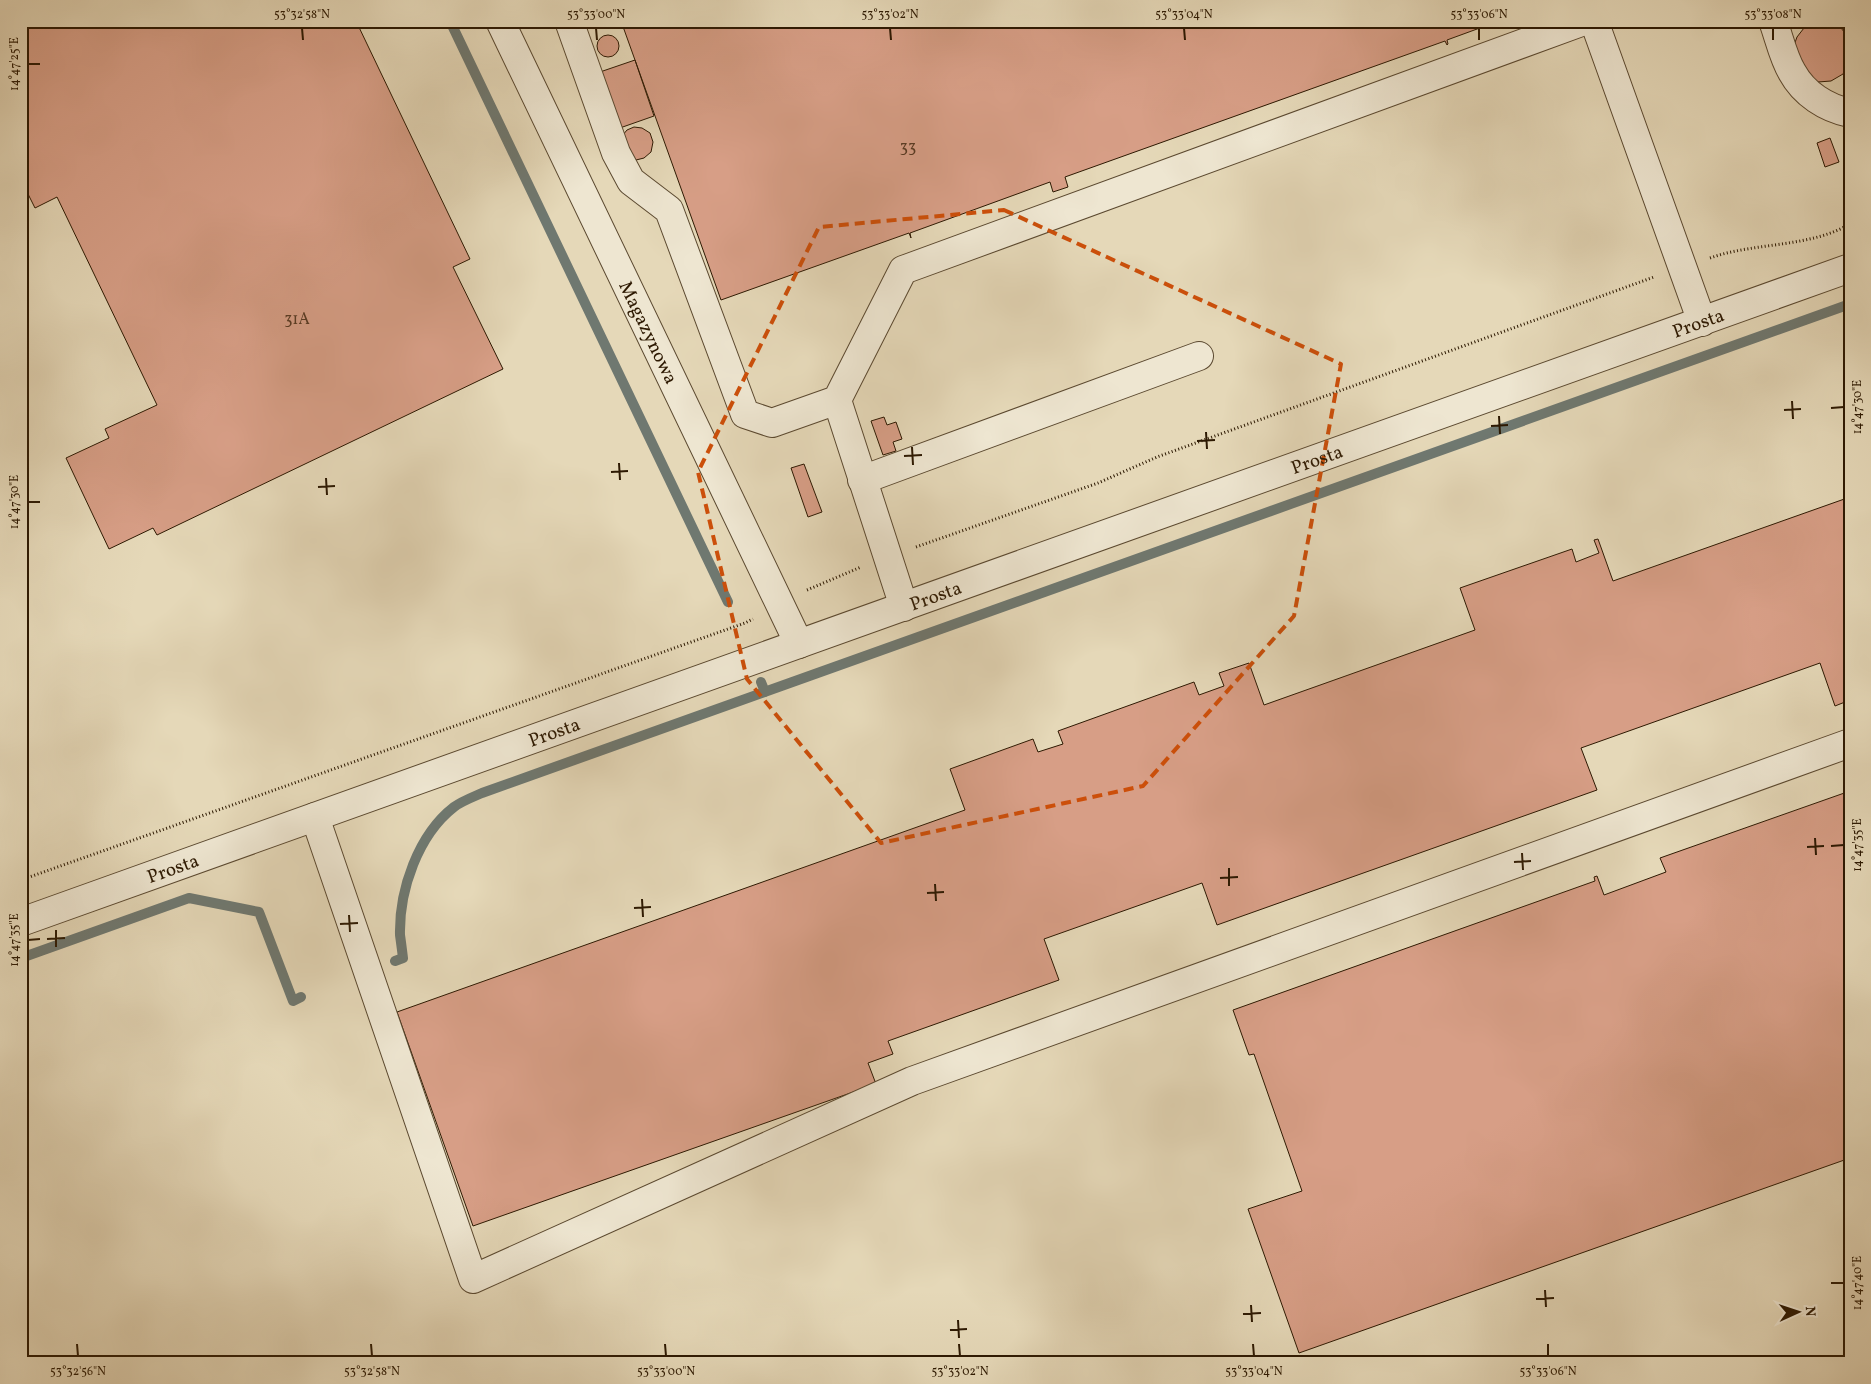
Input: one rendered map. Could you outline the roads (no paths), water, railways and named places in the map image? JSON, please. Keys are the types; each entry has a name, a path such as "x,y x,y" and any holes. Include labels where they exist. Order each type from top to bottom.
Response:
{"street":[{"name":"Magazynowa","path":"500,21 798,644"},
{"path":"569,21 616,153 631,181 669,210 745,414 772,423 837,400 903,270 1584,21"},
{"path":"1594,21 1702,322"},
{"path":"1773,21 1791,72 1809,94 1836,110 1850,114"},
{"name":"Prosta","path":"21,922 1850,268"},
{"path":"862,480 1199,356"},
{"path":"837,400 904,607"},
{"path":"315,817 474,1279 912,1081 1850,743"}],"waterway":[{"path":"450,21 728,602"},
{"path":"395,961 403,958 400,935 401,918 407,882 413,865 430,832 454,807 468,799 1850,304"},
{"path":"761,682 765,692"},
{"path":"21,958 189,898 259,912 293,1001 301,997"}]}
